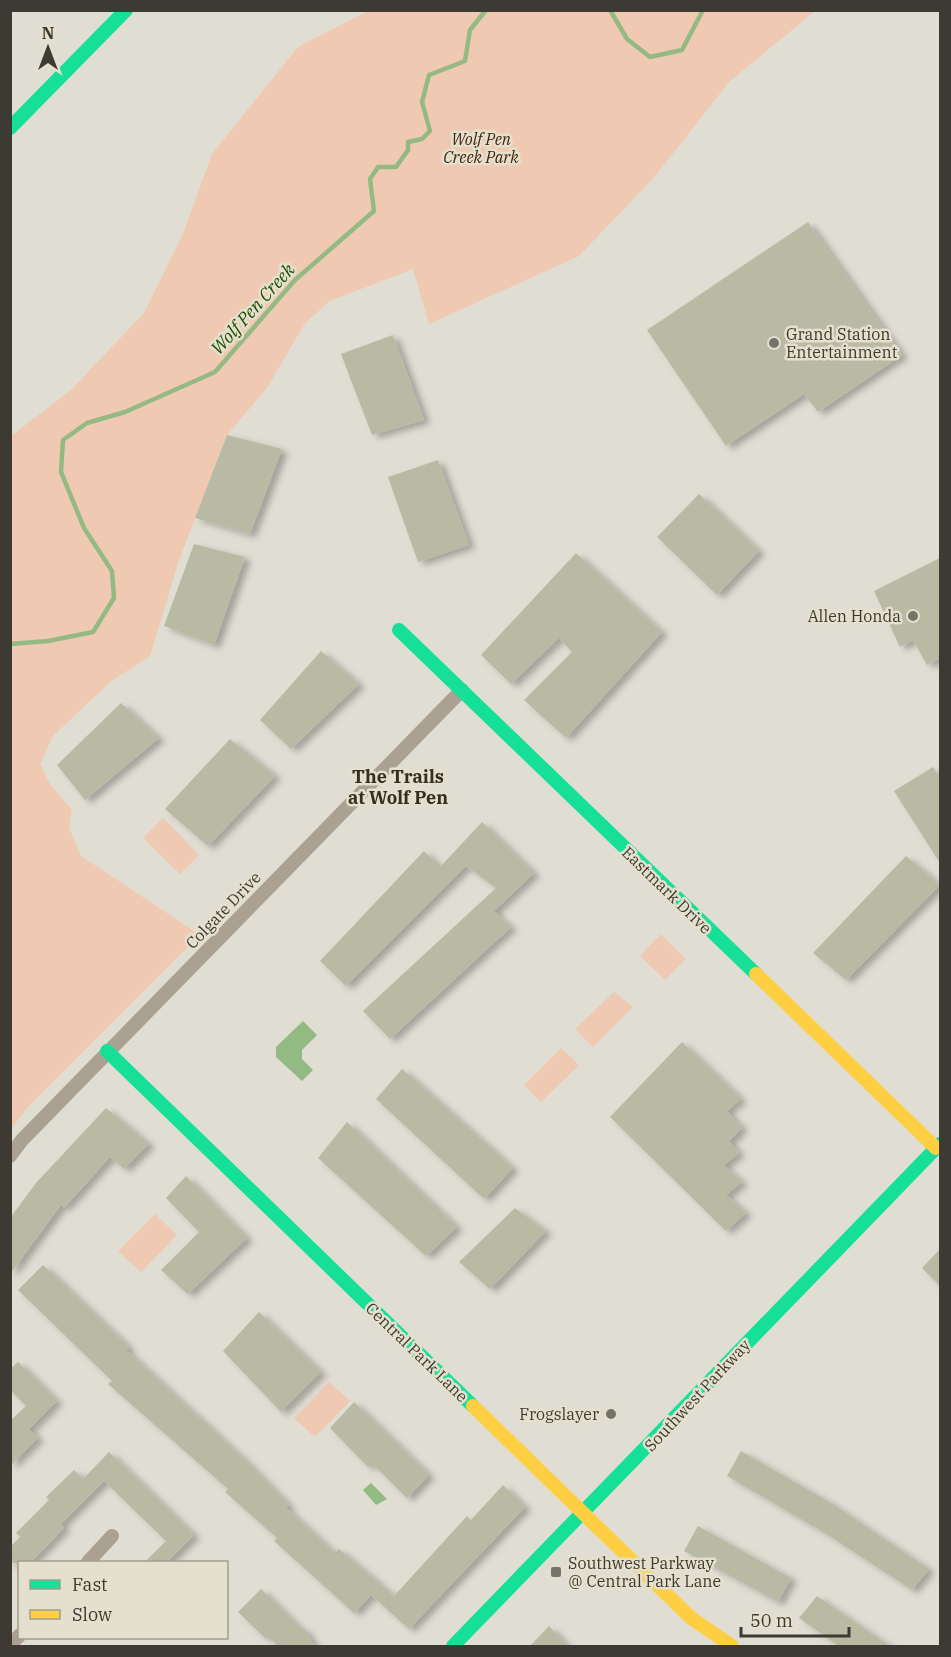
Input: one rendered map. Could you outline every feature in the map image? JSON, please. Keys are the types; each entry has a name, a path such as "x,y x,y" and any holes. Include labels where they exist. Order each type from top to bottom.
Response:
{"street":[{"path":"10,128 126,10"},
{"name":"Eastmark Drive","path":"399,630 938,1146"},
{"name":"Colgate Drive","path":"10,1156 22,1140 108,1051 462,690"},
{"name":"Central Park Lane","path":"108,1051 691,1618 732,1647"},
{"name":"Southwest Parkway","path":"453,1647 938,1146"},
{"path":"90,1561 112,1536"}],"green space":[{"name":"Wolf Pen Creek Park","path":"368,11 815,11 729,82 656,175 579,256 429,324 413,269 330,301 305,323 267,388 227,435 179,560 150,656 110,682 53,736 40,764 50,784 72,810 69,828 81,856 200,935 27,1108 11,1129 11,436 71,390 144,313 183,234 212,154 298,47"},
{"path":"163,818 199,855 180,874 143,838"},
{"path":"661,934 686,959 665,980 640,956"},
{"path":"614,992 633,1007 593,1047 575,1029"},
{"path":"561,1048 579,1065 541,1102 524,1085"},
{"path":"155,1214 177,1235 141,1272 118,1251"},
{"path":"329,1382 350,1401 315,1437 294,1418"}],"shaded area":[{"path":"303,1021 317,1035 302,1050 302,1059 313,1070 302,1081 276,1057 276,1047"},
{"path":"371,1483 387,1499 376,1505 363,1490"}],"building":[{"name":"Grand Station Entertainment","path":"808,222 902,355 818,412 804,394 726,446 647,330"},
{"path":"393,335 424,420 372,435 341,354"},
{"path":"227,435 282,449 250,534 195,518"},
{"path":"438,460 469,545 418,562 388,477"},
{"path":"699,494 759,551 717,595 657,537"},
{"path":"194,544 245,557 214,645 164,626"},
{"path":"576,553 662,632 566,738 524,700 572,652 559,638 511,684 481,655"},
{"name":"Allen Honda","path":"940,558 940,658 927,665 913,640 900,647 874,591"},
{"path":"321,651 359,684 291,749 260,720"},
{"path":"121,703 159,738 85,800 57,765"},
{"path":"230,739 275,776 208,846 165,809"},
{"path":"933,767 940,778 940,863 894,791"},
{"path":"482,822 534,873 494,911 511,927 390,1039 363,1011 496,888 466,866 346,986 320,961 424,851 440,867"},
{"path":"906,856 940,885 846,980 813,953"},
{"path":"682,1042 741,1099 727,1111 742,1128 729,1141 739,1153 724,1165 742,1182 726,1195 746,1213 726,1231 610,1117"},
{"path":"402,1069 513,1168 484,1199 376,1099"},
{"path":"106,1108 149,1144 124,1169 110,1157 64,1208 61,1205 10,1274 10,1218 36,1183"},
{"path":"347,1122 457,1227 426,1256 318,1158"},
{"path":"186,1176 247,1238 188,1294 161,1270 199,1232 166,1198"},
{"path":"515,1208 546,1231 490,1289 459,1262"},
{"path":"940,1249 940,1286 922,1268"},
{"path":"43,1265 129,1347 126,1350 246,1461 289,1505 286,1508 335,1553 339,1549 394,1596 467,1516 471,1520 503,1485 525,1507 409,1629 371,1595 354,1613 274,1541 277,1538 225,1492 228,1489 108,1384 112,1381 18,1290"},
{"path":"259,1312 321,1372 281,1412 223,1351"},
{"path":"18,1362 57,1401 29,1429 38,1438 10,1466 10,1421 26,1406 10,1390 10,1369"},
{"path":"354,1402 429,1475 407,1498 372,1463 368,1467 330,1428"},
{"path":"741,1451 831,1503 929,1569 912,1590 825,1533 727,1476"},
{"path":"109,1452 194,1535 168,1561 146,1561 166,1541 104,1481 61,1524 64,1528 32,1561 10,1563 10,1547 20,1537 16,1533 49,1500 46,1497 74,1470 83,1479"},
{"path":"698,1526 791,1578 778,1602 684,1551"},
{"path":"261,1589 302,1630 304,1628 315,1647 277,1647 270,1635 266,1639 238,1612"},
{"path":"817,1596 891,1647 840,1647 799,1618"},
{"path":"549,1626 568,1647 529,1647"}],"waterway":[{"name":"Wolf Pen Creek","path":"10,644 48,641 93,632 114,598 112,571 84,528 61,472 63,440 87,423 125,412 215,372 295,280 374,211 370,179 378,167 396,167 408,150 408,142 422,139 430,131 422,102 429,75 465,61 470,30 486,10"},
{"name":"Wolf Pen Creek","path":"610,10 627,39 650,57 682,50 703,10"}],"traffic: fast":[{"path":"10,128 126,10"},
{"path":"399,630 756,974"},
{"path":"107,1051 473,1406"},
{"path":"453,1646 940,1144"}],"traffic: slow":[{"path":"756,974 936,1148"},
{"path":"473,1406 691,1618 732,1646"}],"place":[{"name":"Grand Station Entertainment","path":"774,343"},
{"name":"Allen Honda","path":"913,616"},
{"name":"Frogslayer","path":"611,1414"},
{"name":"Southwest Parkway @ Central Park Lane","path":"556,1572"}],"district":[{"name":"The Trails at Wolf Pen","path":"398,787"}]}
